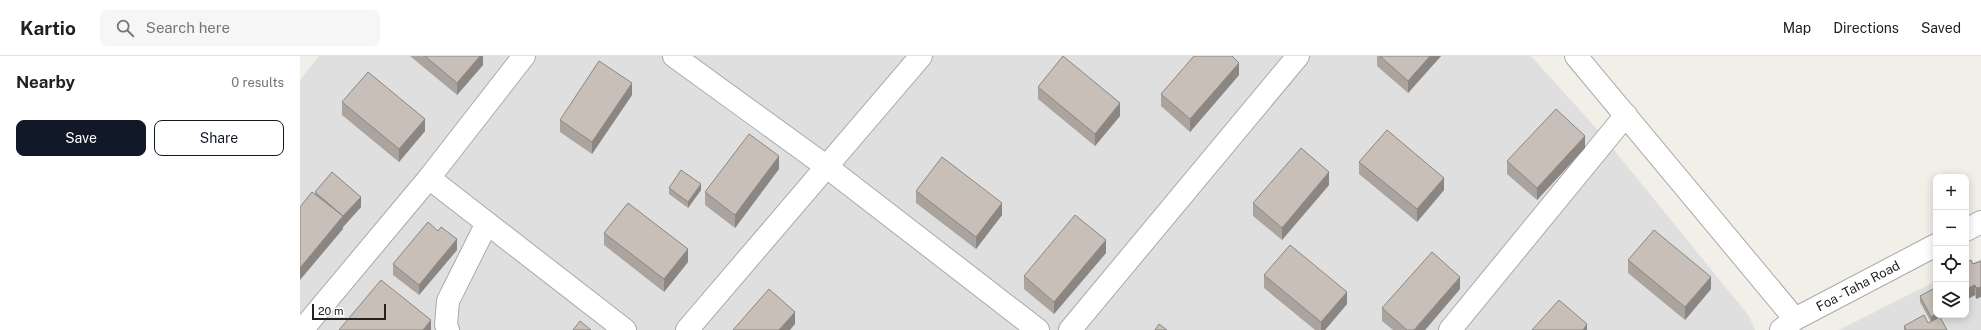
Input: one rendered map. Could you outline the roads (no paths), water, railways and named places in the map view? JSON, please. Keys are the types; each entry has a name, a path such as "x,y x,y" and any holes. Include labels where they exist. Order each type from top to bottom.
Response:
{"street":[{"path":"302,330 429,178 524,56"},
{"path":"674,56 827,167 1038,330"},
{"path":"688,330 921,56"},
{"path":"1070,330 1298,56"},
{"path":"1576,56 1626,115 1788,324"},
{"path":"1450,330 1626,115"},
{"path":"429,178 625,330"},
{"path":"1969,228 1981,222"},
{"path":"448,330 446,325 448,301 488,224"},
{"name":"Foa - Taha Road","path":"1788,324 1934,246"}]}
